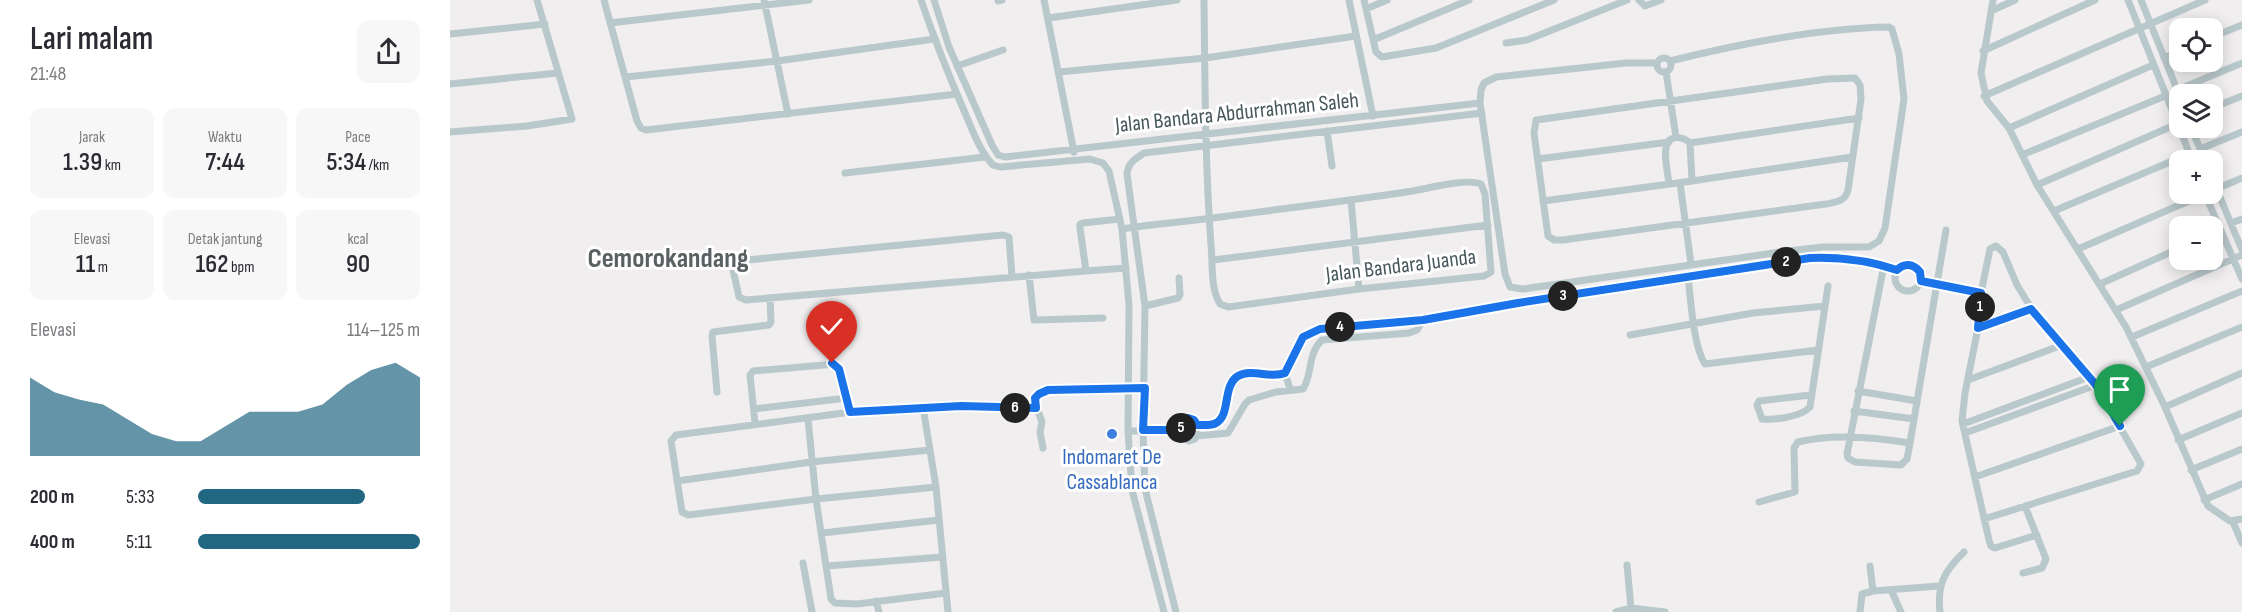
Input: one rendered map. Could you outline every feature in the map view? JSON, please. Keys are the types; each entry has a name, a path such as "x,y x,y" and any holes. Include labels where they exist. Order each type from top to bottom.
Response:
{"street":[{"path":"450,132 527,126 572,119 537,0"},
{"path":"604,0 637,121 640,128 646,130 957,94"},
{"path":"610,23 764,2 809,0"},
{"path":"921,0 934,39 957,94 985,157 993,165 998,155 957,66 934,0"},
{"path":"1044,0 1076,160"},
{"path":"1048,18 1177,0"},
{"name":"Jalan Bandara Juanda","path":"1122,229 1135,227 1209,218 1351,200 1478,183 1481,184 1485,194 1491,270 1489,274 1228,307 1218,301 1209,218 1204,0"},
{"path":"1349,0 1373,116"},
{"path":"1364,0 1376,52 1382,57 1436,48 1554,0"},
{"path":"1366,9 1387,0"},
{"path":"1373,40 1469,0"},
{"path":"1506,43 1527,40 1627,0"},
{"path":"1639,0 1645,6 1661,0"},
{"path":"1993,0 1983,51 1981,73 1984,96 2009,128 2037,185 2132,337 2165,407 2204,500 2215,512 2233,522 2242,543"},
{"path":"1991,10 2015,0"},
{"path":"1983,51 2095,0"},
{"path":"2128,0 2169,105"},
{"path":"2142,0 2174,84"},
{"path":"1984,96 2205,0"},
{"path":"764,2 788,114"},
{"path":"450,34 545,24"},
{"path":"2223,33 2242,25"},
{"path":"1889,27 1895,34 1903,87 1903,111 1885,228 1879,241 1869,247 1822,247 1523,289 1510,287 1505,274 1480,103 1484,83 1496,77 1626,63 1657,63 1662,59 1670,61 1720,49 1790,37 1889,27"},
{"path":"1059,72 1205,58 1356,36"},
{"path":"626,77 777,61 934,39"},
{"path":"957,66 1003,50"},
{"path":"2164,58 2169,56"},
{"path":"1666,72 1671,68 1670,61"},
{"path":"1657,63 1659,70 1666,72"},
{"path":"2197,84 2242,63"},
{"path":"2009,128 2153,65"},
{"path":"1666,72 1676,137"},
{"path":"450,84 558,73"},
{"path":"1850,78 1857,80 1860,85 1861,99 1858,118 1847,196 1837,202 1554,240 1550,239 1547,233 1534,133 1536,120 1850,78"},
{"path":"2022,155 2165,96"},
{"path":"2223,104 2242,96"},
{"name":"Jalan Bandara Abdurrahman Saleh","path":"998,155 1005,158 1480,103"},
{"name":"Jalan Bandara Abdurrahman Saleh","path":"1135,227 1127,174 1133,161 1144,153 1482,113"},
{"path":"1669,184 1666,148 1669,142 1676,137 1690,143 1858,118"},
{"path":"2037,185 2169,127"},
{"path":"1327,131 1332,166"},
{"path":"2195,138 2200,149 2242,132"},
{"path":"2182,138 2187,150"},
{"path":"1142,142 1144,153"},
{"path":"1538,159 1669,142"},
{"path":"1690,143 1692,181"},
{"path":"845,173 985,157"},
{"path":"1543,201 1852,157"},
{"name":"Jalan Bandara Abdurrahman Saleh","path":"993,165 1000,167 1098,160 1106,165 1109,171 1120,219"},
{"path":"2054,211 2169,165"},
{"path":"2223,186 2242,178"},
{"path":"1680,183 1691,264"},
{"path":"1351,200 1359,289"},
{"path":"2078,249 2182,204"},
{"path":"2222,204 2242,250"},
{"path":"1086,271 1080,224 1120,219 1129,305 1128,431 1132,490 1164,612"},
{"path":"2231,223 2242,219"},
{"path":"1213,260 1488,225"},
{"path":"1135,227 1145,306 1147,430 1145,489 1176,612"},
{"path":"1884,266 1847,454 1848,458 1855,462 1901,465 1906,461 1910,443 1946,230"},
{"path":"2223,234 2242,279"},
{"path":"1012,277 1009,237 1006,235 734,262 732,265 739,297 746,300 1126,268"},
{"path":"1984,519 2139,470 2141,464 2096,385 2031,309 2002,252 1996,246 1990,249 1981,293 1963,424 1984,519 1989,540 1993,548 2037,535"},
{"path":"2100,284 2169,253"},
{"path":"2116,310 2242,255"},
{"path":"1290,389 1285,373 1303,337 1320,329 1423,320 1810,258 1847,258 1897,270"},
{"path":"1904,265 1913,266 1920,272 1921,281 1916,288 1905,290 1896,282 1897,270 1904,265"},
{"path":"1029,275 1034,320 1103,318"},
{"path":"1688,277 1701,358 1707,364 1818,350"},
{"path":"1145,306 1178,298 1180,295 1179,278"},
{"path":"1921,281 1981,293"},
{"path":"1811,395 1760,401 1757,405 1759,416 1768,420 1802,413 1810,406 1828,286"},
{"path":"2132,337 2242,291"},
{"path":"717,392 713,332 769,325 771,322 770,298"},
{"path":"1630,334 1762,312 1825,306"},
{"path":"1978,328 2031,309"},
{"path":"1322,340 1411,333 1417,330 1423,320"},
{"path":"2146,367 2242,327"},
{"path":"1197,436 1228,433 1247,402 1290,389 1301,390 1305,387 1312,354 1322,340 1320,329"},
{"path":"1968,381 2062,345"},
{"path":"755,423 750,375 753,371 832,363 839,369 850,412"},
{"path":"1197,425 1215,424 1220,420 1228,392 1233,380 1238,376 1285,373"},
{"path":"2165,407 2242,373"},
{"path":"1963,424 2089,377"},
{"path":"1965,433 2096,385"},
{"path":"1043,448 1040,432 1042,422 1036,408 1035,398 1039,394 1048,390 1145,388"},
{"path":"1858,391 1917,401"},
{"path":"753,409 847,398"},
{"path":"2029,399 2032,407"},
{"path":"936,487 688,515 681,509 671,441 674,436 755,423 808,419 850,412 949,406 1036,408"},
{"path":"925,407 936,487 948,612"},
{"path":"1854,411 1914,419"},
{"path":"2178,440 2242,413"},
{"path":"1188,418 1194,420 1197,425 1197,436 1193,441 1187,441 1183,438 1181,430 1182,422 1188,418"},
{"path":"808,419 811,462 831,599 835,603 846,604 946,593"},
{"path":"1975,477 2120,426"},
{"path":"1128,431 1181,430"},
{"path":"1759,502 1795,492 1794,448 1796,443 1824,438 1849,437 1878,438 1910,443"},
{"path":"2192,470 2242,449"},
{"path":"677,481 811,462 930,450"},
{"path":"2204,500 2242,484"},
{"path":"2023,573 2042,568 2046,560 2025,506"},
{"path":"2233,522 2242,519"},
{"path":"822,533 939,520"},
{"path":"1940,612 1939,586 1955,560 1964,552"},
{"path":"827,566 942,557"},
{"path":"803,563 812,612"},
{"path":"1627,565 1631,608"},
{"path":"1870,566 1873,591"},
{"path":"1860,612 1862,594 1873,591 1939,586"},
{"path":"1891,590 1901,612"},
{"path":"876,601 879,612"},
{"path":"1616,612 1631,608 1665,612"}],"place":[{"name":"Indomaret De Cassablanca","path":"1112,434"}],"district":[{"name":"Cemorokandang","path":"668,258"}],"route":[{"path":"832,363 838,366 850,412 927,406 1036,408 1035,398 1048,390 1145,388 1143,430 1181,430 1182,422 1188,418 1194,420 1197,425 1215,424 1220,420 1233,380 1245,374 1279,375 1285,373 1303,337 1320,329 1423,320 1810,258 1836,257 1857,259 1897,270 1904,265 1909,265 1920,272 1921,281 1981,293 1978,328 2031,309 2096,385 2120,426"}]}
